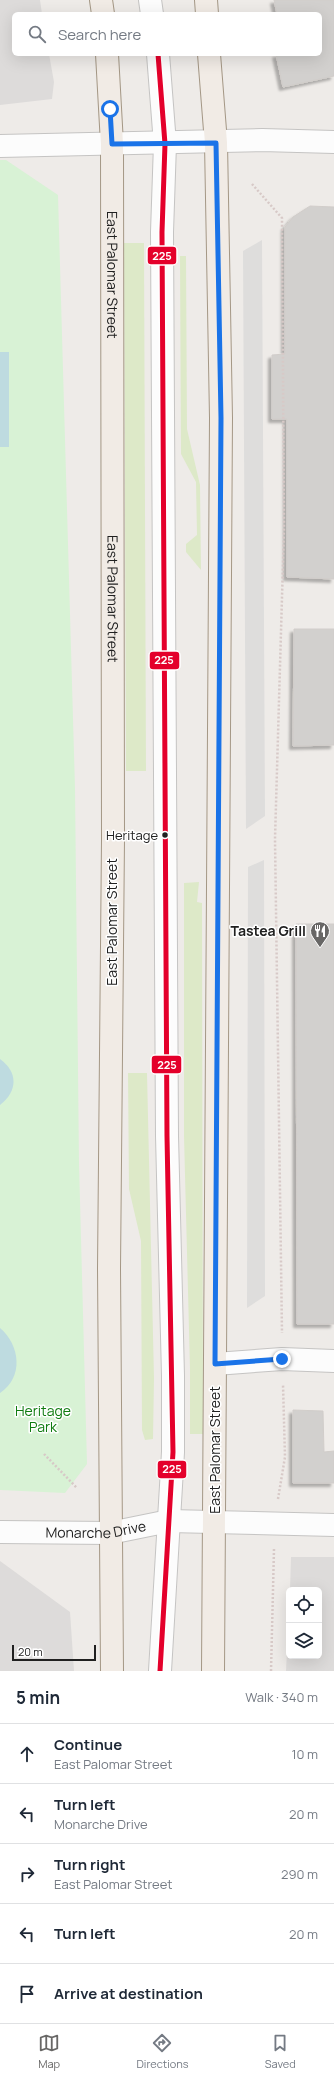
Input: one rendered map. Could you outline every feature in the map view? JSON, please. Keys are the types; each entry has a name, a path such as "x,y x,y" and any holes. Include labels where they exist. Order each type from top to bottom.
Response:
{"main road":[{"path":"101,0 103,12"},
{"path":"206,0 207,12"},
{"name":"East Palomar Street","path":"107,56 112,144 113,847 110,1261 110,1533 112,1671"},
{"name":"East Palomar Street","path":"209,56 216,143 221,426 213,1671"}],"street":[{"path":"150,0 152,12"},
{"path":"158,56 165,144 162,232 165,855 167,1136 173,1376 173,1452 160,1671"},
{"path":"0,146 216,143 262,140 334,142"},
{"path":"215,1364 282,1359 334,1360"},
{"name":"Monarche Drive","path":"0,1532 110,1533 169,1521 334,1525"}],"path":[{"path":"252,184 282,218 284,528 275,840 282,1359 285,1457 274,1523 271,1671"},
{"path":"44,1454 77,1488"}],"shaded area":[{"path":"0,0 40,0 42,12 12,12 12,56 49,56 54,82 52,99 0,105"},
{"path":"262,240 265,816 246,829 243,251"},
{"path":"264,860 265,1296 247,1308 248,867"},
{"path":"291,1557 334,1557 334,1671 286,1671 287,1659 322,1659 322,1587 290,1587"},
{"path":"0,1561 70,1612 74,1671 0,1671"}],"green space":[{"name":"Heritage Park","path":"0,160 6,160 58,195 75,788 79,1163 87,1464 65,1493 0,1490"},
{"path":"124,243 144,243 146,771 126,771"},
{"path":"180,256 186,256 187,429 200,485 201,570 186,552 186,544 197,535 196,482 181,454"},
{"path":"199,882 197,902 202,903 203,1434 190,1434 190,1369 184,1136 184,883"},
{"path":"128,1073 147,1073 154,1378 153,1439 145,1440 142,1430 141,1241 129,1189"}],"water":[{"path":"0,352 9,352 9,447 0,447"},
{"path":"0,1059 10,1070 14,1082 10,1094 0,1105"},
{"path":"0,1328 12,1343 15,1352 16,1370 8,1386 0,1393"}],"building":[{"path":"274,0 334,0 334,76 283,87 276,56 322,56 322,12 277,12"},
{"path":"310,206 334,207 334,579 287,577 287,419 272,419 272,355 285,354 285,227 293,217"},
{"path":"294,629 334,629 334,745 293,746"},
{"path":"296,924 334,924 334,1324 297,1324"},
{"path":"293,1410 323,1411 324,1452 334,1451 334,1483 293,1483"}],"transit line":[{"name":"225","path":"158,56 165,144 162,232 167,1136 173,1452 160,1671"}],"place":[{"name":"Heritage","path":"165,835"},
{"name":"Tastea Grill","path":"320,948"}],"route":[{"path":"110,109 112,144 216,143 221,418 215,1364 282,1359"}]}
